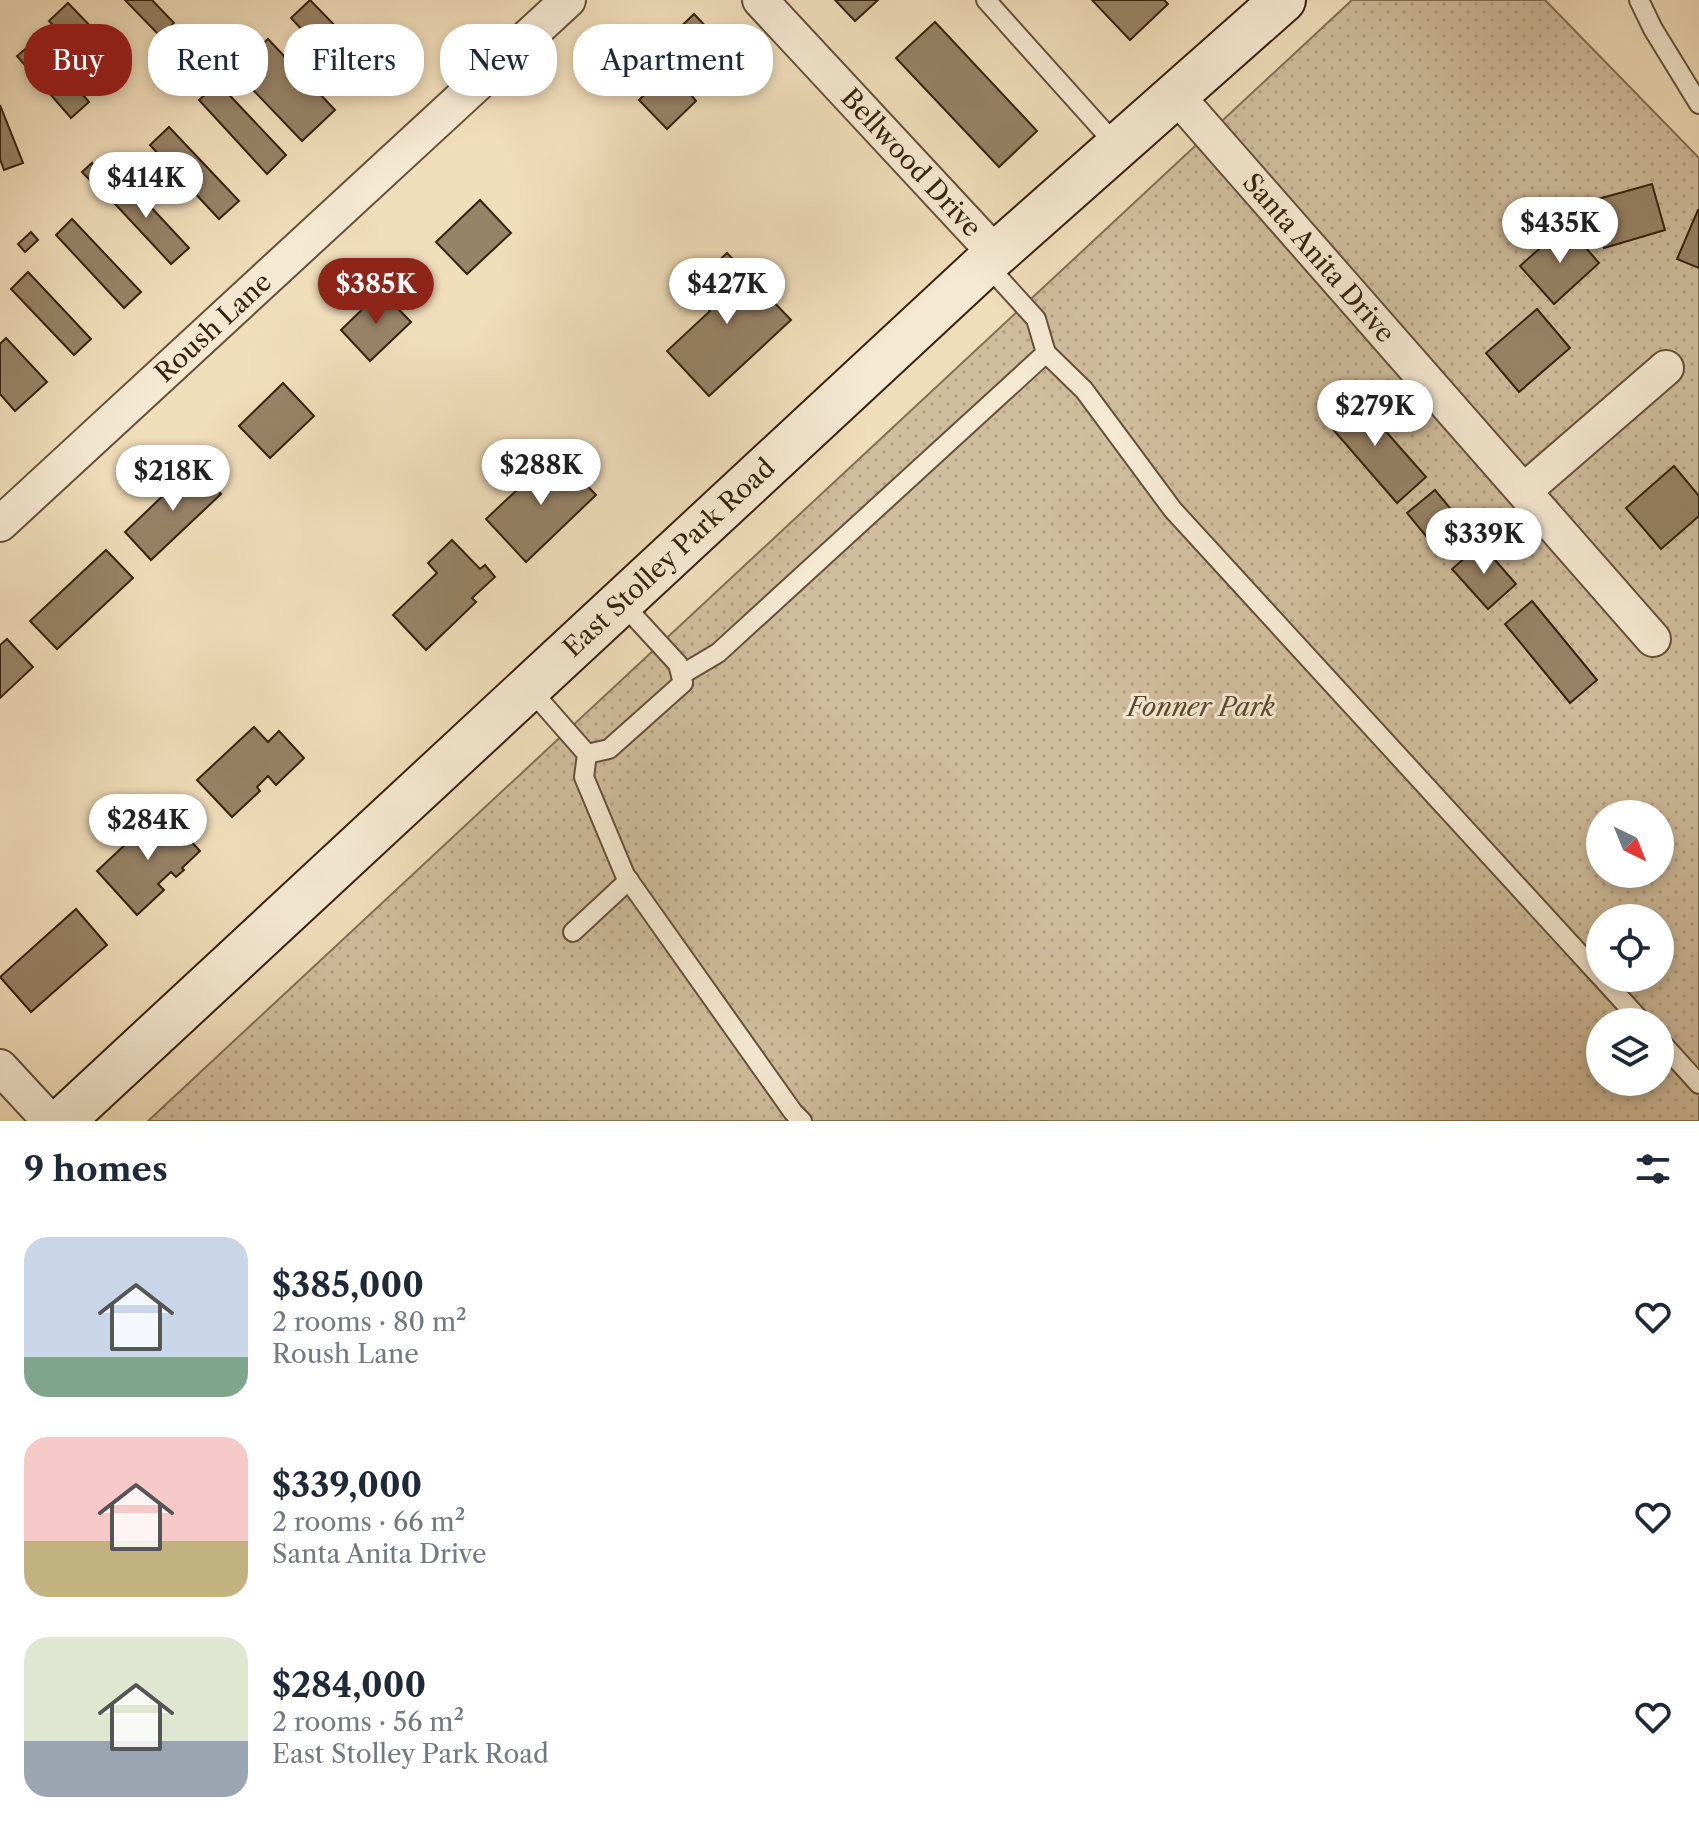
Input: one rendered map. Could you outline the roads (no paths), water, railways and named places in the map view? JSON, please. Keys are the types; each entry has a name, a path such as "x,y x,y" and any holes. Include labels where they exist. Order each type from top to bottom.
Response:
{"street":[{"name":"Roush Lane","path":"0,524 568,0"},
{"name":"Bellwood Drive","path":"760,0 991,259"},
{"name":"East Stolley Park Road","path":"62,1121 991,259 1283,0"},
{"name":"Santa Anita Drive","path":"1175,94 1653,639"},
{"path":"1524,491 1666,368"},
{"path":"0,1067 50,1121"}],"lane":[{"path":"986,0 1117,146"},
{"path":"1639,0 1699,104"},
{"path":"991,259 1036,319 1046,353 1084,390 1173,510 1586,961"},
{"path":"681,675 718,653 1046,353"},
{"path":"587,754 609,749 683,683 678,664 621,602"},
{"path":"529,688 587,754 584,777 629,880 802,1121"},
{"path":"573,932 629,880"},
{"path":"1615,992 1629,1008"},
{"path":"1674,1056 1699,1084"}],"park label":[{"name":"Fonner Park","path":"1201,707"}]}
